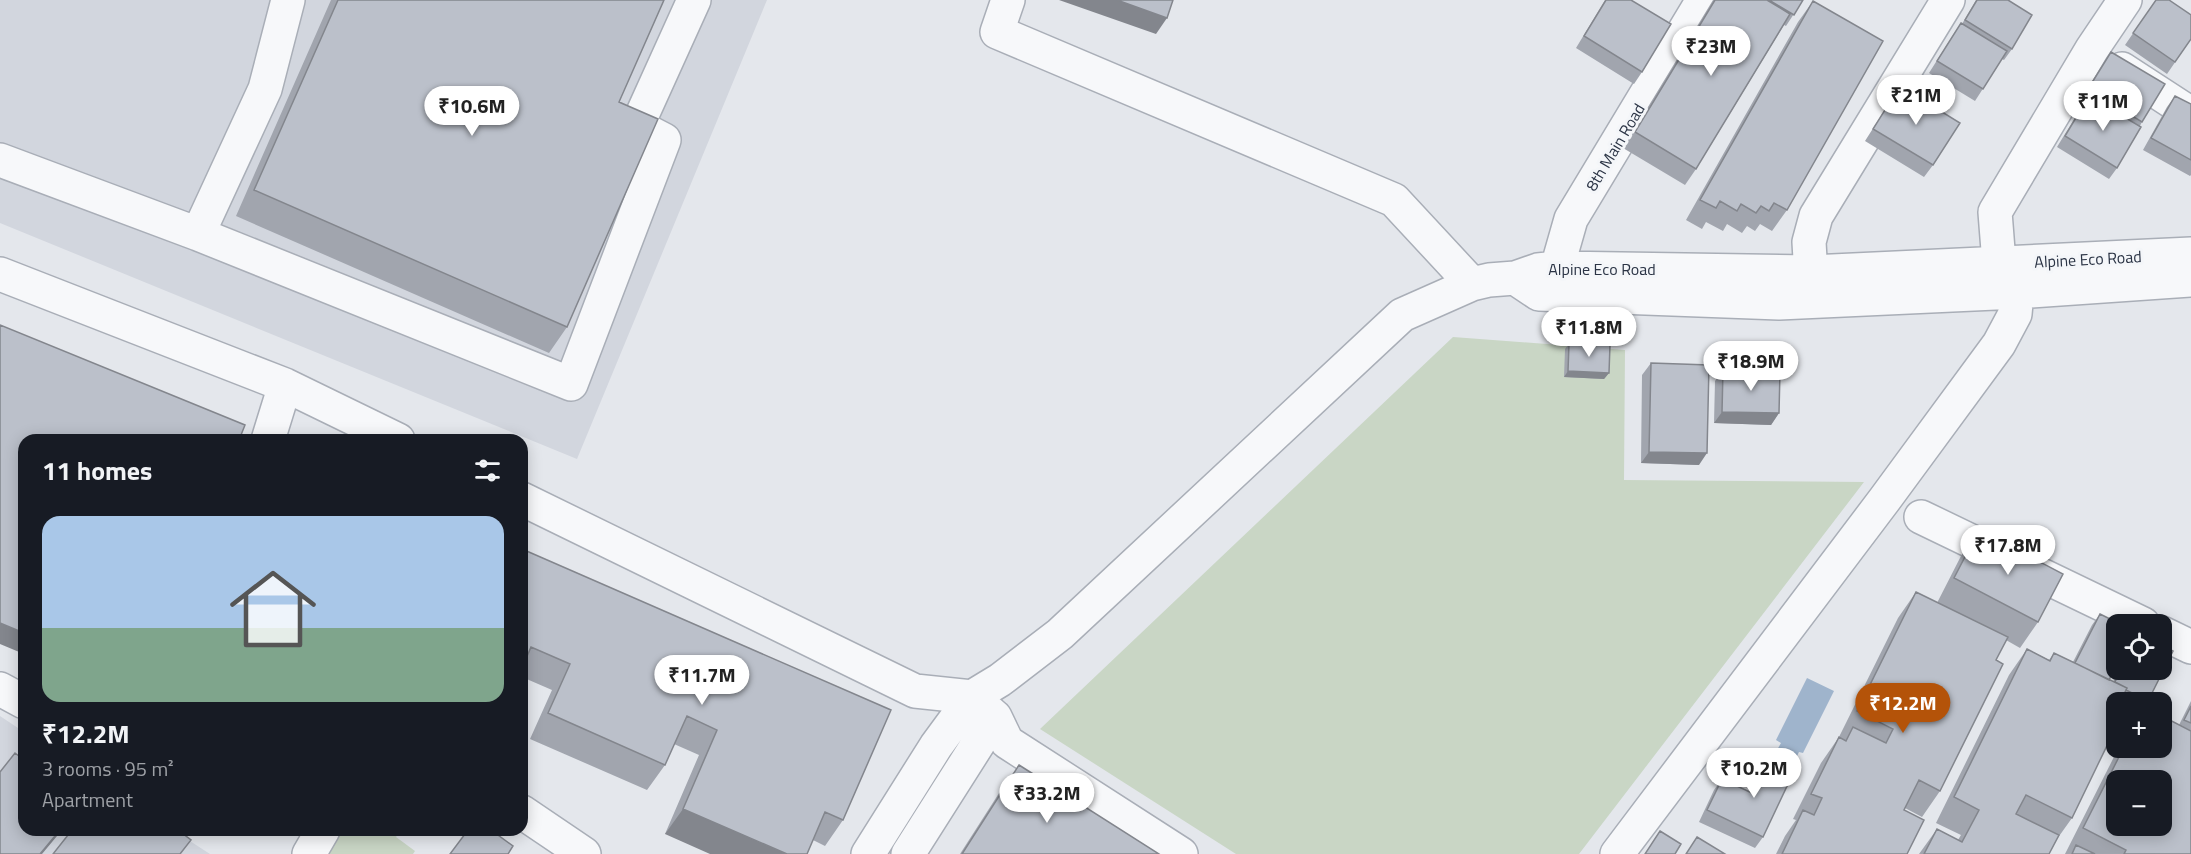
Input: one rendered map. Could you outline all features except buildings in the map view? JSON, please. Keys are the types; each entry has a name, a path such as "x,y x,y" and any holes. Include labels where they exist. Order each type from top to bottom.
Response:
{"street":[{"path":"198,234 265,89 288,0"},
{"path":"0,160 198,234 571,384 664,140 637,126 694,0"},
{"path":"1008,0 998,32 1394,200 1472,284"},
{"name":"8th Main Road","path":"1557,268 1571,219 1704,0"},
{"path":"1812,286 1809,242 1816,216 1948,0"},
{"path":"1999,263 1995,212 2092,49 2125,0"},
{"path":"2092,49 2191,114"},
{"name":"Alpine Eco Road","path":"1515,278 1539,294 1779,303 1812,286 1999,263 2191,254"},
{"name":"Alpine Eco Road","path":"1515,278 1538,270 1557,268 1812,286 2017,292 2191,280"},
{"path":"0,274 285,385 386,434"},
{"path":"908,854 983,707 1000,680 1060,634 1402,315 1472,284 1515,278"},
{"path":"1617,854 1886,499 1999,344 2015,314 2017,292"},
{"path":"270,434 285,385"},
{"path":"528,503 915,691 983,707 1007,742 1181,854"},
{"path":"1921,517 2122,614"},
{"path":"2172,638 2191,647"},
{"path":"0,689 18,699"},
{"path":"868,854 936,746 983,707"},
{"path":"528,816 584,854"},
{"path":"309,854 320,836"}],"shaded area":[{"path":"0,0 767,0 577,459 528,439 528,434 516,434 0,223"},
{"path":"0,716 18,728 18,836 182,836 210,854 0,854"}],"green space":[{"path":"1453,337 1625,350 1624,480 1864,482 1579,854 1236,854 1040,729"},
{"path":"330,836 397,836 415,851 413,854 317,854"}],"water":[{"path":"1807,678 1834,691 1803,753 1799,752 1791,768 1772,759 1781,743 1776,740"}]}
